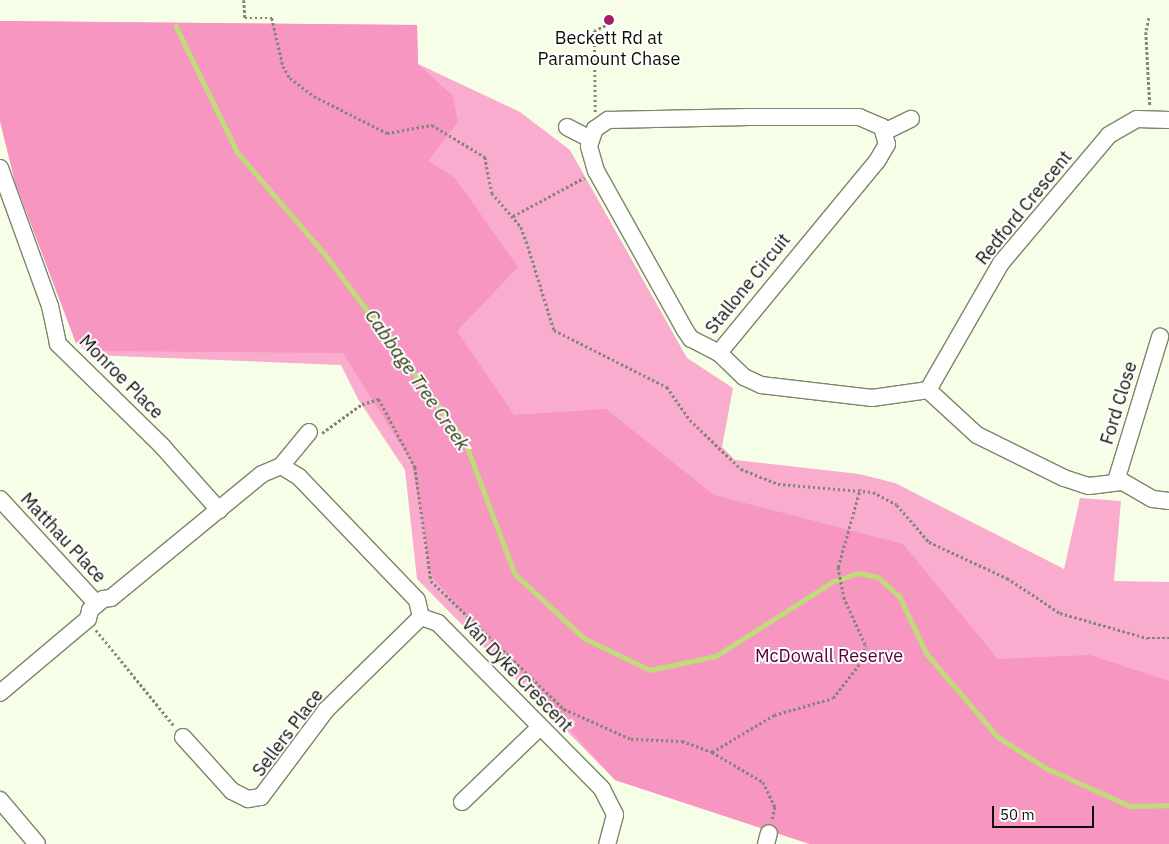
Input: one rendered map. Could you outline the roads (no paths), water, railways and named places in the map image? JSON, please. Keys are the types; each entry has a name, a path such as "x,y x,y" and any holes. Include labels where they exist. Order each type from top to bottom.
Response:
{"street":[{"path":"567,127 591,139 602,123 623,118 859,117 873,120 884,132 910,119"},
{"name":"Redford Crescent","path":"928,390 1018,243 1109,136 1122,125 1151,119 1169,120"},
{"name":"Stallone Circuit","path":"591,139 596,171 685,330 691,339 719,352 877,161 887,144 884,132"},
{"name":"Monroe Place","path":"0,168 50,306 58,344 162,446 218,510"},
{"name":"Ford Close","path":"1116,481 1160,336"},
{"path":"719,352 744,377 761,385 872,398 928,390 977,435 1064,478 1089,486 1116,481 1153,499 1169,501"},
{"path":"0,693 88,619 97,604 111,598 262,474 281,466 308,432"},
{"path":"281,466 299,477 417,600 422,617"},
{"name":"Matthau Place","path":"0,500 97,604"},
{"name":"Van Dyke Crescent","path":"422,617 438,623 602,789 613,807 607,844"},
{"name":"Sellers Place","path":"183,737 232,791 248,799 262,797 326,710 422,617"},
{"path":"462,802 540,727"},
{"path":"0,800 37,844"}],"waterway":[{"name":"Cabbage Tree Creek","path":"176,26 238,153 325,254 465,441 515,574 584,638 650,670 716,656 832,582 858,573 878,577 900,597 927,654 998,737 1046,768 1130,806 1169,805"}],"place":[{"name":"Beckett Rd at Paramount Chase","path":"609,20"}],"park label":[{"name":"McDowall Reserve","path":"829,656"}]}
